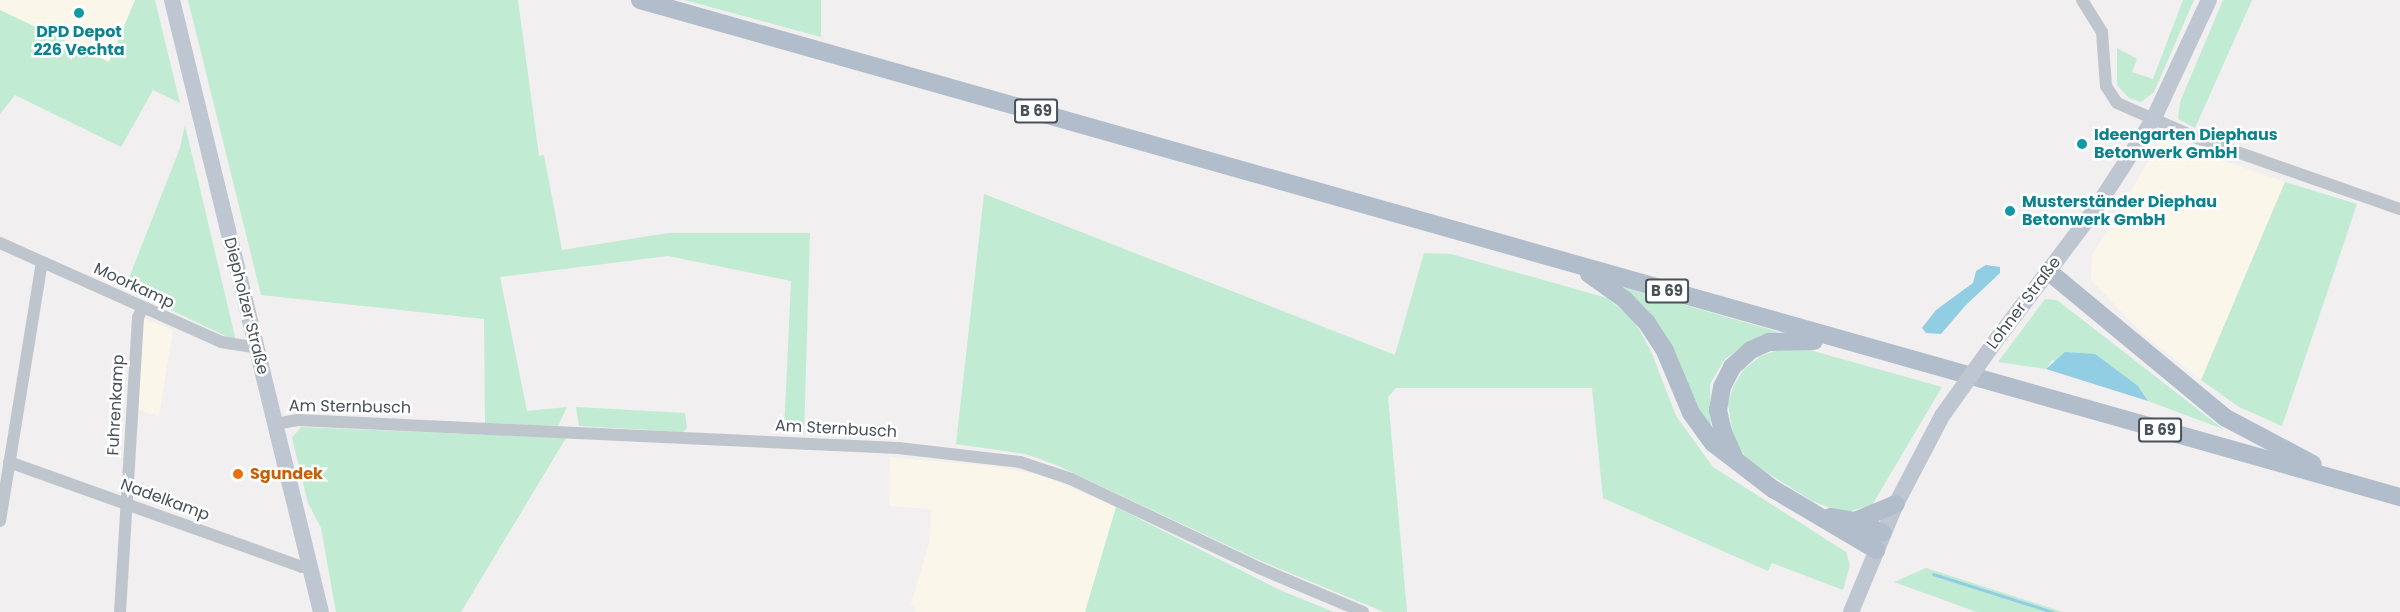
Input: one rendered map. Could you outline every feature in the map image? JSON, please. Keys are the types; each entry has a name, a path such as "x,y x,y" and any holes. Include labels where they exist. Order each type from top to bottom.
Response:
{"main road":[{"name":"Diepholzer Straße","path":"172,0 321,612"},
{"name":"B 69","path":"640,0 2400,497"},
{"name":"Lohner Straße","path":"1851,612 1896,504 1942,416 2096,208 2153,120 2209,0"},
{"path":"1580,267 1624,299 1647,323 1698,425 1736,461 1773,489 1879,542"},
{"path":"2048,271 2226,418 2310,462 2331,478"},
{"path":"1736,461 1723,432 1719,410 1726,377 1741,357 1760,345 1787,339 1805,339 1846,350 1868,348"},
{"path":"1823,516 1855,521 1896,504"},
{"path":"1855,521 1879,542"}],"street":[{"path":"2082,0 2104,39 2109,96 2153,120 2400,209"},
{"name":"Moorkamp","path":"0,243 221,342 257,348"},
{"path":"0,521 42,262"},
{"name":"Fuhrenkamp","path":"122,611 138,318 142,308"},
{"name":"Am Sternbusch","path":"275,423 298,420 887,447 1020,462 1071,479 1259,568 1363,612"},
{"name":"Nadelkamp","path":"9,462 302,567 309,566"}],"shaded area":[{"path":"0,0 135,0 109,62 0,10"},
{"path":"2162,139 2285,182 2201,380 2141,332 2091,280 2092,255"},
{"path":"133,314 173,330 159,416 129,407"},
{"path":"890,457 991,466 1042,475 1116,507 1085,612 916,612 911,604 929,543 931,509 889,506"}],"green space":[{"path":"135,0 155,0 180,103 153,90 121,147 15,95 0,114 0,10 109,62"},
{"path":"188,0 518,0 539,156 544,155 562,250 668,233 810,233 804,435 784,433 791,281 668,256 500,277 527,411 567,407 558,426 485,423 484,319 261,295"},
{"path":"684,0 821,0 821,37"},
{"path":"2183,0 2194,0 2154,92 2141,102 2129,98 2117,85 2117,48 2137,59 2132,72 2153,79"},
{"path":"2223,0 2252,0 2195,128 2178,119 2180,102"},
{"path":"185,125 236,341 125,288 180,148"},
{"path":"2285,182 2357,204 2282,426 2239,407 2201,380"},
{"path":"984,194 1395,355 1424,253 1451,254 1607,298 1633,319 1651,351 1676,416 1713,467 1846,552 1850,565 1843,590 1772,563 1768,571 1603,498 1592,388 1396,388 1388,397 1407,612 1384,612 1261,561 1054,464 1025,454 956,444"},
{"path":"1615,285 1779,332 1746,343 1724,360 1710,384 1711,434 1662,330 1646,308"},
{"path":"2045,299 2057,300 2223,429 2148,401 2138,386 2052,360 2046,369 1998,362"},
{"path":"1781,349 1806,349 1942,387 1872,505 1844,513 1812,501 1750,462 1734,442 1728,404 1733,387 1744,369 1761,356"},
{"path":"576,407 685,413 687,428 683,432 579,426"},
{"path":"301,427 566,438 461,612 336,612 321,528 308,503 292,438"},
{"path":"1116,507 1282,591 1334,612 1085,612"},
{"path":"1926,568 2063,612 1977,612 1894,582"}],"water":[{"path":"1986,265 2000,267 2000,273 1965,306 1941,334 1926,333 1922,328 1936,310 1973,283 1976,271"},
{"path":"2065,352 2095,354 2138,386 2148,401 2046,369"}],"waterway":[{"path":"1933,574 2053,612"}],"place":[{"name":"DPD Depot 226 Vechta","path":"79,13"},
{"name":"Ideengarten Diephaus Betonwerk GmbH","path":"2082,144"},
{"name":"Musterständer Diephau Betonwerk GmbH","path":"2010,211"},
{"name":"Sgundek","path":"238,474"}]}
